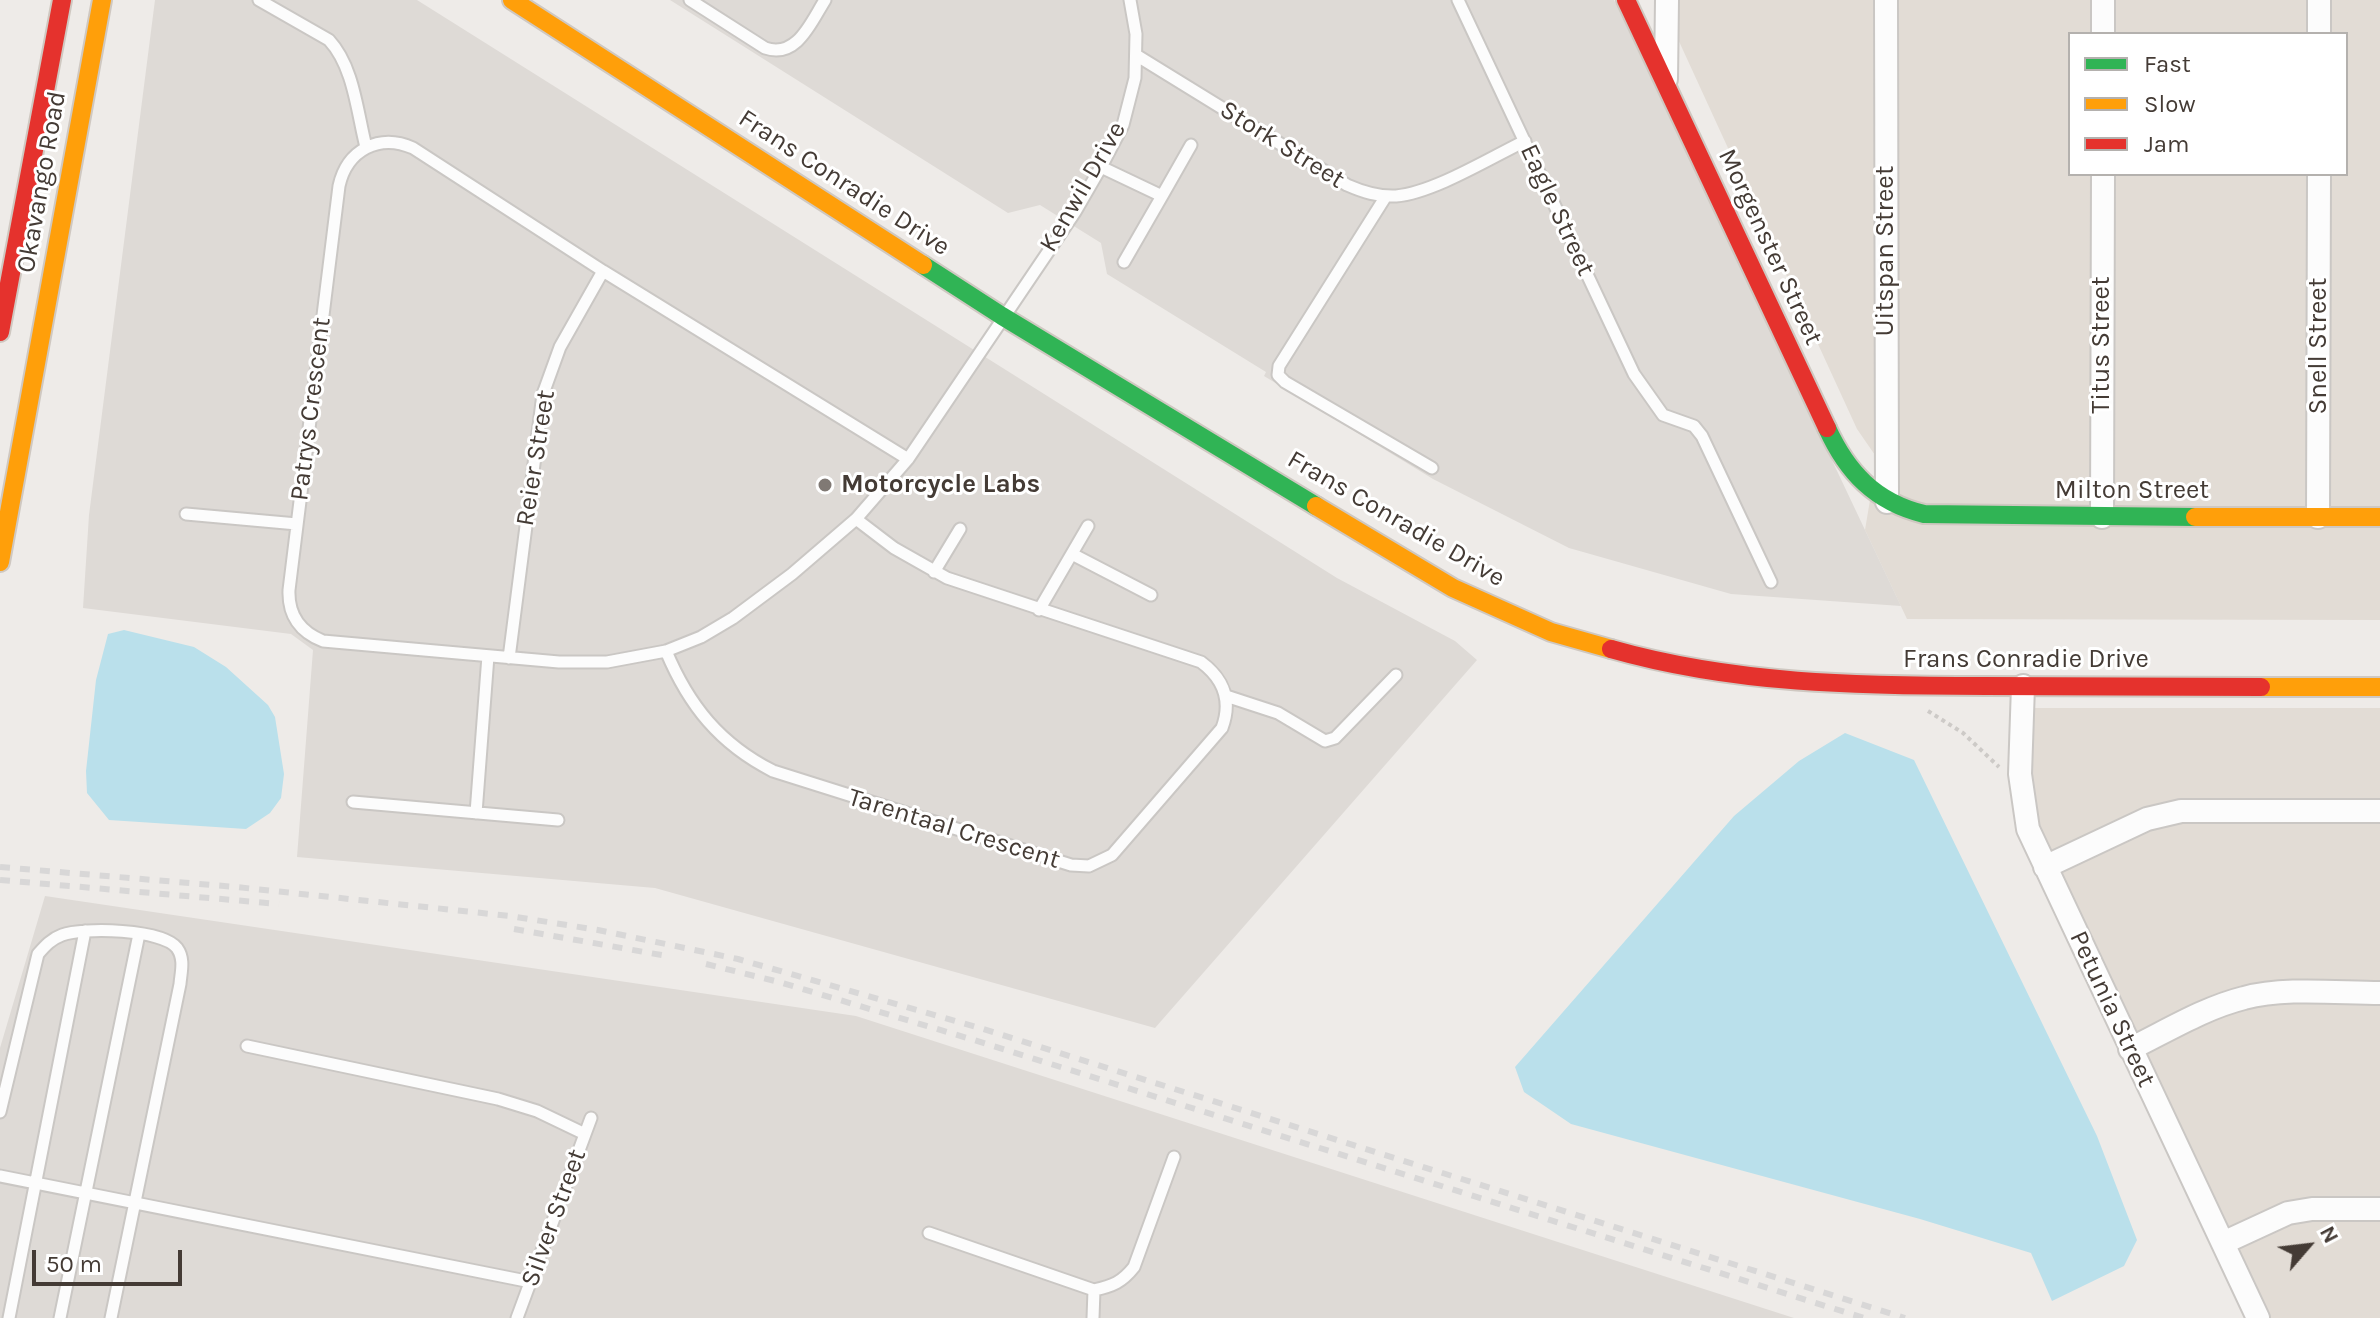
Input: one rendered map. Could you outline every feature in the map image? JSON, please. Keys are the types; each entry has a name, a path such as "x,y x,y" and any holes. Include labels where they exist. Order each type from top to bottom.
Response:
{"street":[{"name":"Okavango Road","path":"0,332 62,0"},
{"name":"Okavango Road","path":"0,562 102,0"},
{"name":"Frans Conradie Drive","path":"512,0 1002,316 1453,588 1551,632 1649,660 1710,672 1805,683 2380,687"},
{"name":"Morgenster Street","path":"1626,0 1836,448 1857,479 1887,502"},
{"path":"1666,86 1667,0"},
{"name":"Uitspan Street","path":"1886,0 1887,502"},
{"path":"2103,0 2103,32"},
{"path":"2319,0 2319,32"},
{"name":"Titus Street","path":"2102,517 2103,176"},
{"name":"Snell Street","path":"2318,517 2319,176"},
{"name":"Milton Street","path":"1887,502 1912,513 1941,516 2380,517"},
{"name":"Petunia Street","path":"2023,686 2020,774 2028,829 2258,1318"},
{"path":"2045,867 2147,819 2181,811 2380,811"},
{"path":"2130,1049 2224,1004 2246,997 2271,993 2380,993"},
{"path":"2223,1243 2288,1213 2312,1209 2380,1209"}],"lane":[{"path":"259,0 329,40 336,48 346,66 366,147 385,142 413,148 603,271 908,459"},
{"path":"690,0 765,48 778,50 798,41 825,0"},
{"name":"Kenwil Drive","path":"1002,316 1075,212 1123,125 1135,78 1136,34 1130,0"},
{"name":"Eagle Street","path":"1458,0 1634,374 1663,415 1694,426 1702,436 1771,582"},
{"name":"Stork Street","path":"1136,55 1347,185 1386,196 1420,191 1525,141"},
{"path":"1124,262 1191,145"},
{"name":"Patrys Crescent","path":"366,147 345,167 339,186 289,600 294,619 307,633 332,642 559,662 607,662 666,651 701,637 733,618 792,574 856,519 908,459 1002,316"},
{"path":"1101,167 1162,196"},
{"path":"1386,196 1279,366 1278,375 1432,468"},
{"name":"Reier Street","path":"509,658 543,394 560,347 603,271"},
{"path":"186,514 297,524"},
{"path":"856,519 894,548 934,572 976,590 1201,662 1218,677 1226,696 1278,713 1325,741 1335,738 1396,675"},
{"path":"1039,610 1088,526"},
{"path":"934,572 960,529"},
{"path":"1072,554 1151,595"},
{"name":"Tarentaal Crescent","path":"666,651 684,690 707,723 754,762 793,779 1080,866 1098,864 1112,855 1216,737 1226,718 1226,696"},
{"path":"476,813 488,656"},
{"path":"353,802 558,820"},
{"path":"9,1318 85,931"},
{"path":"0,1112 38,954 49,942 62,935 85,931 139,934 172,942 181,955 180,984 111,1318"},
{"path":"60,1318 139,934"},
{"path":"247,1046 498,1099 537,1111 585,1134"},
{"name":"Silver Street","path":"517,1318 591,1118"},
{"path":"929,1233 1094,1290 1115,1286 1134,1267 1174,1157"},
{"path":"0,1176 531,1282"},
{"path":"1093,1318 1094,1290"}],"path":[{"path":"1927,710 1963,733 1987,753 2005,775"}],"shaded area":[{"path":"155,0 417,0 1337,578 1455,641 1477,660 1155,1028 655,888 297,857 313,650 291,634 83,608 89,515"},
{"path":"670,0 1614,0 1901,606 1731,594 1569,548 1433,479 1264,376 1266,372 1107,274 1101,243 1040,205 1008,213"},
{"path":"1660,0 2380,0 2380,620 1907,619 1865,530 1877,458 1857,429"},
{"path":"2026,708 2380,708 2380,1318 2256,1318 2030,829"},
{"path":"45,896 856,1016 1794,1318 0,1318 0,1048"}],"water":[{"path":"124,630 194,647 226,667 268,705 275,717 284,774 281,798 270,813 246,829 109,820 87,793 86,771 96,680 108,634"},
{"path":"1845,733 1914,760 2097,1136 2137,1240 2124,1266 2052,1301 2031,1253 1920,1219 1571,1124 1524,1092 1515,1067 1734,816 1799,761"}],"railway":[{"path":"0,867 236,887 510,916 598,930 738,959 980,1028 1905,1318"},
{"path":"0,880 279,904"},
{"path":"514,929 667,956"},
{"path":"706,964 779,982 974,1040 1864,1318"}],"traffic: fast":[{"path":"923,265 1316,506"},
{"path":"1827,428 1844,458 1865,483 1891,502 1924,514 2195,517"}],"traffic: slow":[{"path":"0,562 102,0"},
{"path":"512,0 923,265"},
{"path":"1316,506 1453,588 1551,632 1611,649"},
{"path":"2195,517 2380,517"},
{"path":"2261,687 2380,687"}],"traffic: jam":[{"path":"0,332 62,0"},
{"path":"1626,0 1827,428"},
{"path":"1611,649 1704,670 1844,684 2261,687"}],"place":[{"name":"Motorcycle Labs","path":"825,485"}]}
